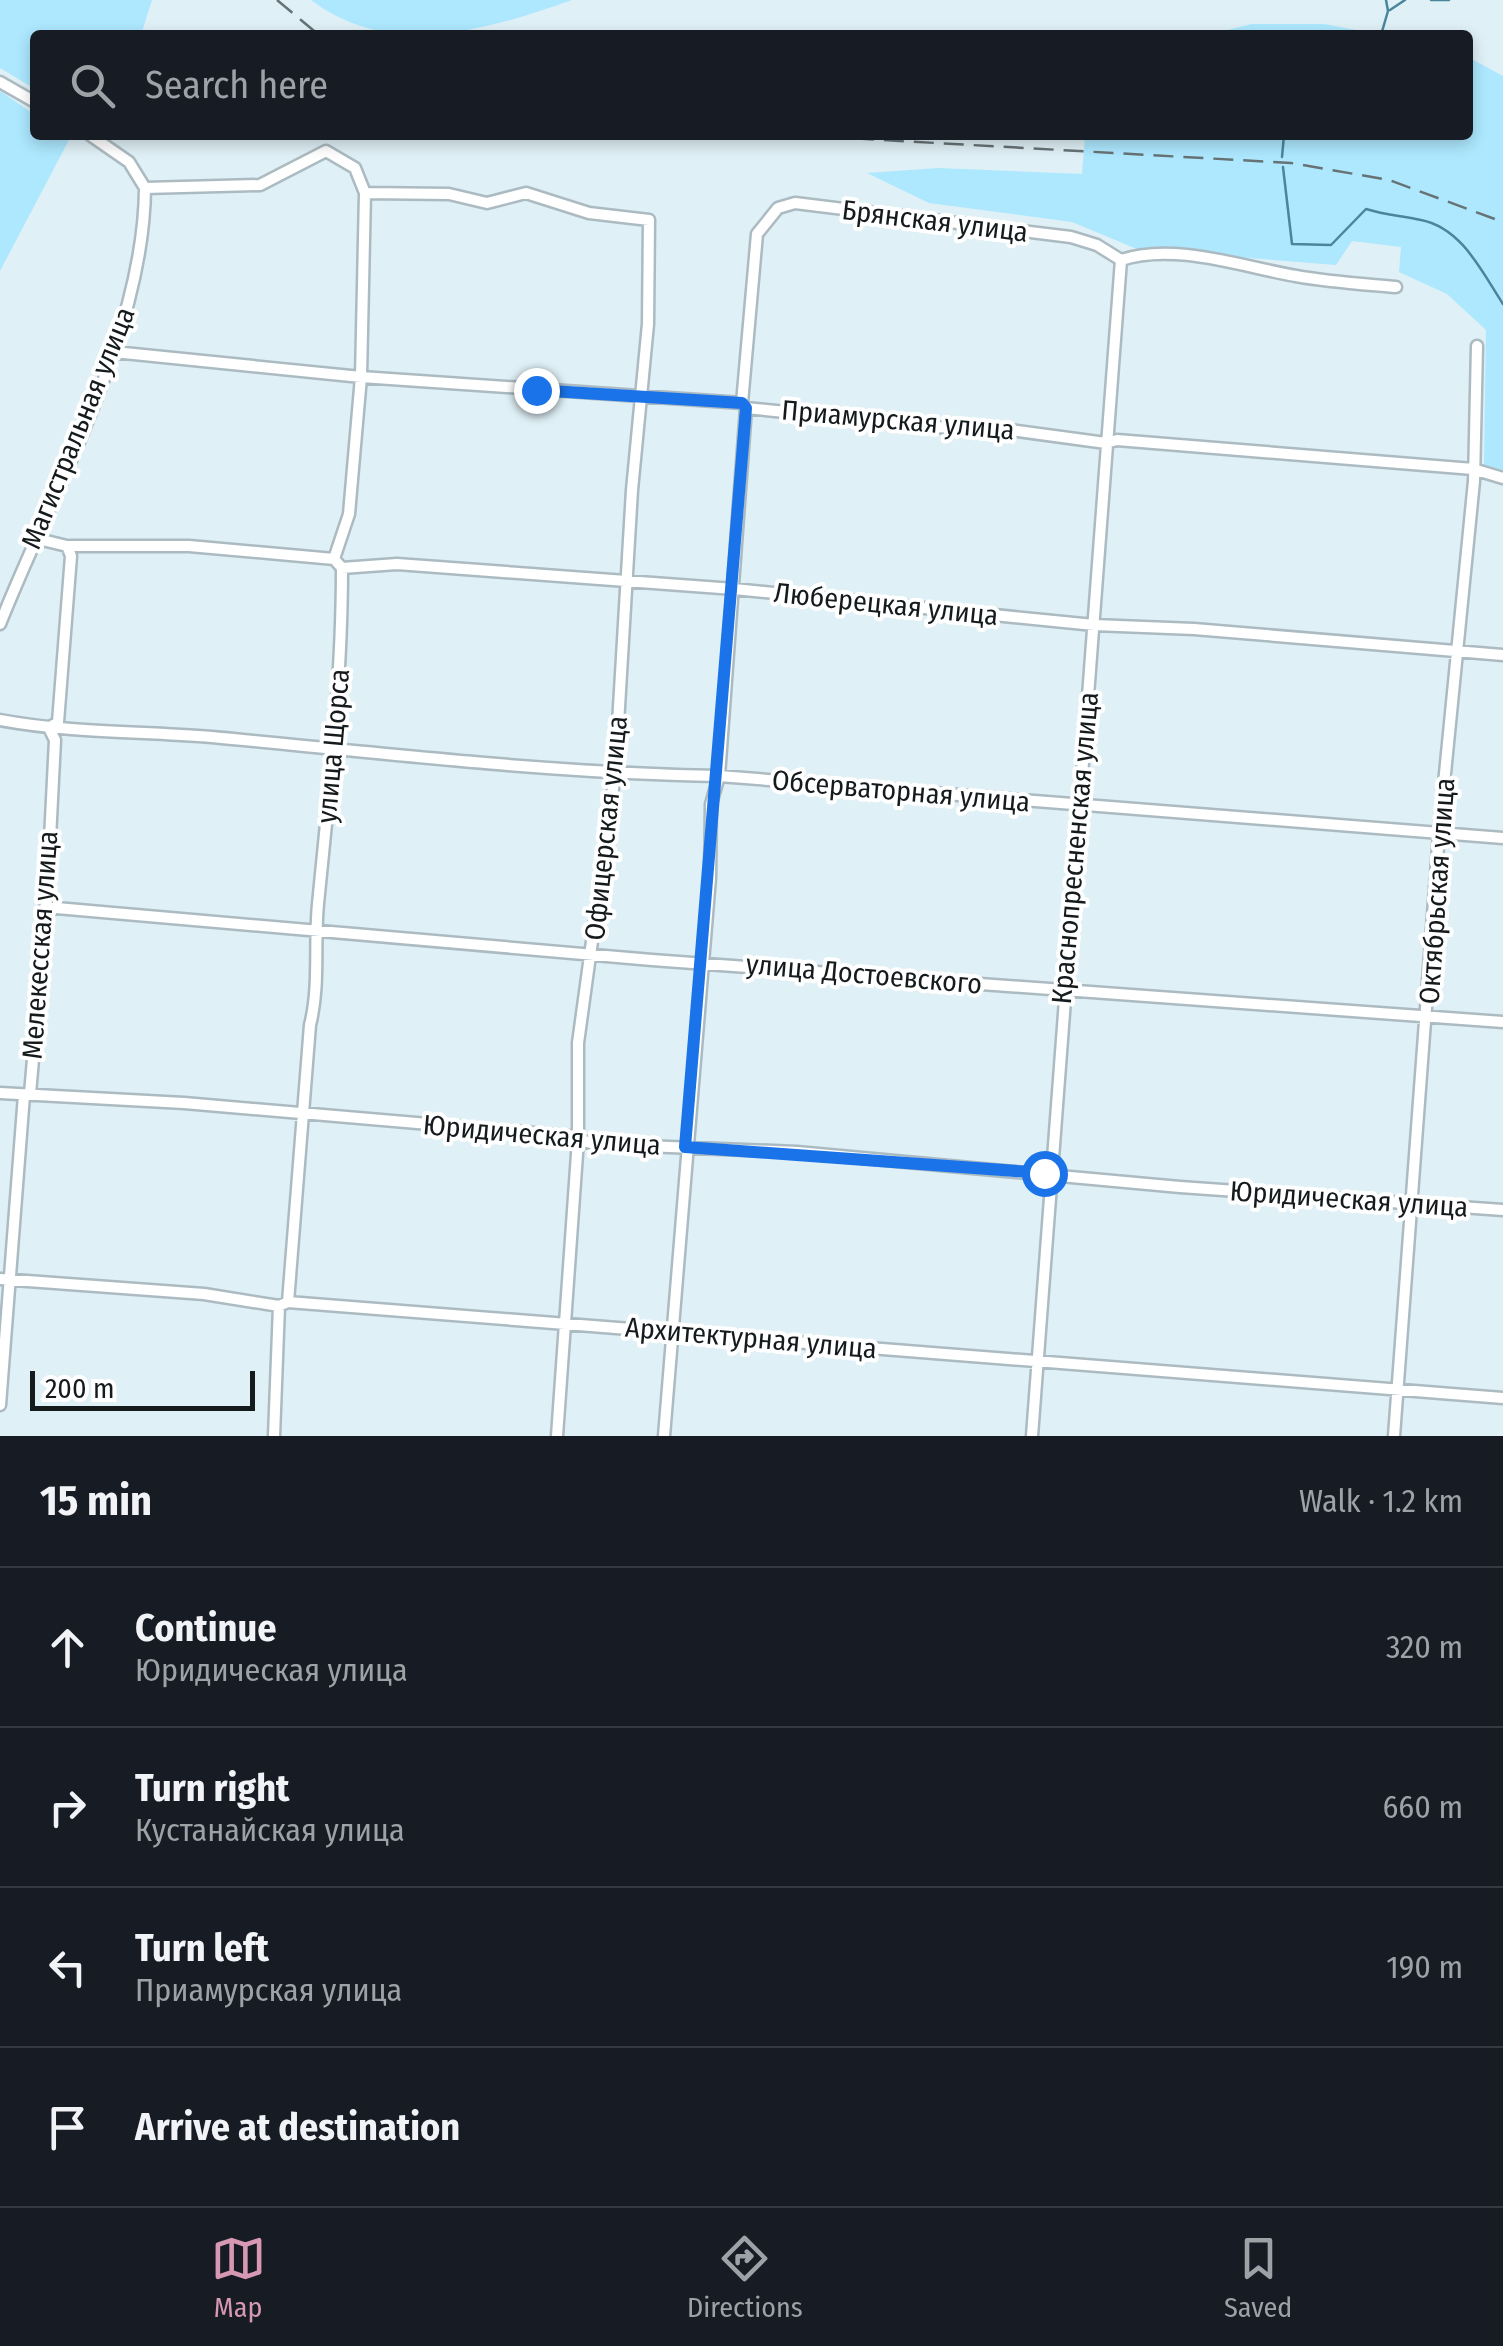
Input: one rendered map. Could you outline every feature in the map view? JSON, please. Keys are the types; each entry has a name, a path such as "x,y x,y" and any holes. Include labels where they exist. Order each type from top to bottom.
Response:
{"street":[{"path":"0,82 30,99"},
{"path":"97,140 129,162 145,188 260,185 326,151 355,168 365,194"},
{"name":"Магистральная улица","path":"0,624 114,352 129,304 145,188"},
{"name":"Офицерская улица","path":"365,194 430,193 487,203 526,194 589,213 650,220 648,324 615,774 578,1043 578,1140 557,1436"},
{"name":"улица Щорса","path":"274,1436 310,1025 318,996 314,976 316,929 342,659 338,564 348,514 361,377 365,194"},
{"name":"Брянская улица","path":"744,405 757,234 778,208 795,203 1071,237 1097,245 1121,260"},
{"path":"1121,260 1155,256 1208,260 1396,288"},
{"name":"Краснопресненская улица","path":"1032,1436 1034,1361 1121,260"},
{"name":"Октябрьская улица","path":"1394,1436 1428,1018 1438,834 1473,469 1477,346"},
{"name":"Приамурская улица","path":"114,352 361,377 744,405 1106,443 1153,443 1473,469 1503,478"},
{"path":"664,1436 700,962 710,878 711,804 719,776 734,589 744,405"},
{"name":"Люберецкая улица","path":"34,538 66,546 189,546 338,564 397,564 734,589 1094,625 1194,628 1503,655"},
{"name":"Мелекесская улица","path":"0,1405 5,1279 46,907 55,740 50,728 58,722 62,696 70,556 66,546"},
{"name":"Обсерваторная улица","path":"0,720 50,728 615,774 719,776 1503,838"},
{"name":"улица Достоевского","path":"46,907 1062,992 1503,1022"},
{"name":"Юридическая улица","path":"0,1094 302,1113 568,1136 578,1140 796,1152 1051,1176 1503,1210"},
{"name":"Архитектурная улица","path":"5,1279 1503,1398"}],"shaded area":[{"path":"0,0 152,0 143,30 30,30 30,86 0,68"},
{"path":"311,0 572,0 466,30 373,30 341,18"},
{"path":"1252,24 1324,24 1356,30 1227,30"},
{"path":"1473,60 1503,76 1503,470 1484,465 1486,330 1447,294 1399,272 1401,247 1352,241 1336,265 1137,249 1072,222 929,203 867,173 938,168 1082,174 1085,140 1473,140"},
{"path":"0,91 30,112 30,140 69,140 0,271"}],"waterway":[{"path":"1382,30 1388,11 1386,0"},
{"path":"1390,10 1405,0"},
{"path":"1431,0 1449,0"},
{"path":"1282,157 1284,140"},
{"path":"1283,167 1292,244 1331,245 1366,209 1421,220 1448,232 1459,242 1503,304"}],"railway":[{"path":"277,0 313,30"},
{"path":"883,140 1291,163 1389,180 1503,222"}],"route":[{"path":"536,390 742,403 746,408 719,776 711,804 710,878 685,1147 796,1152 1044,1173"}]}
